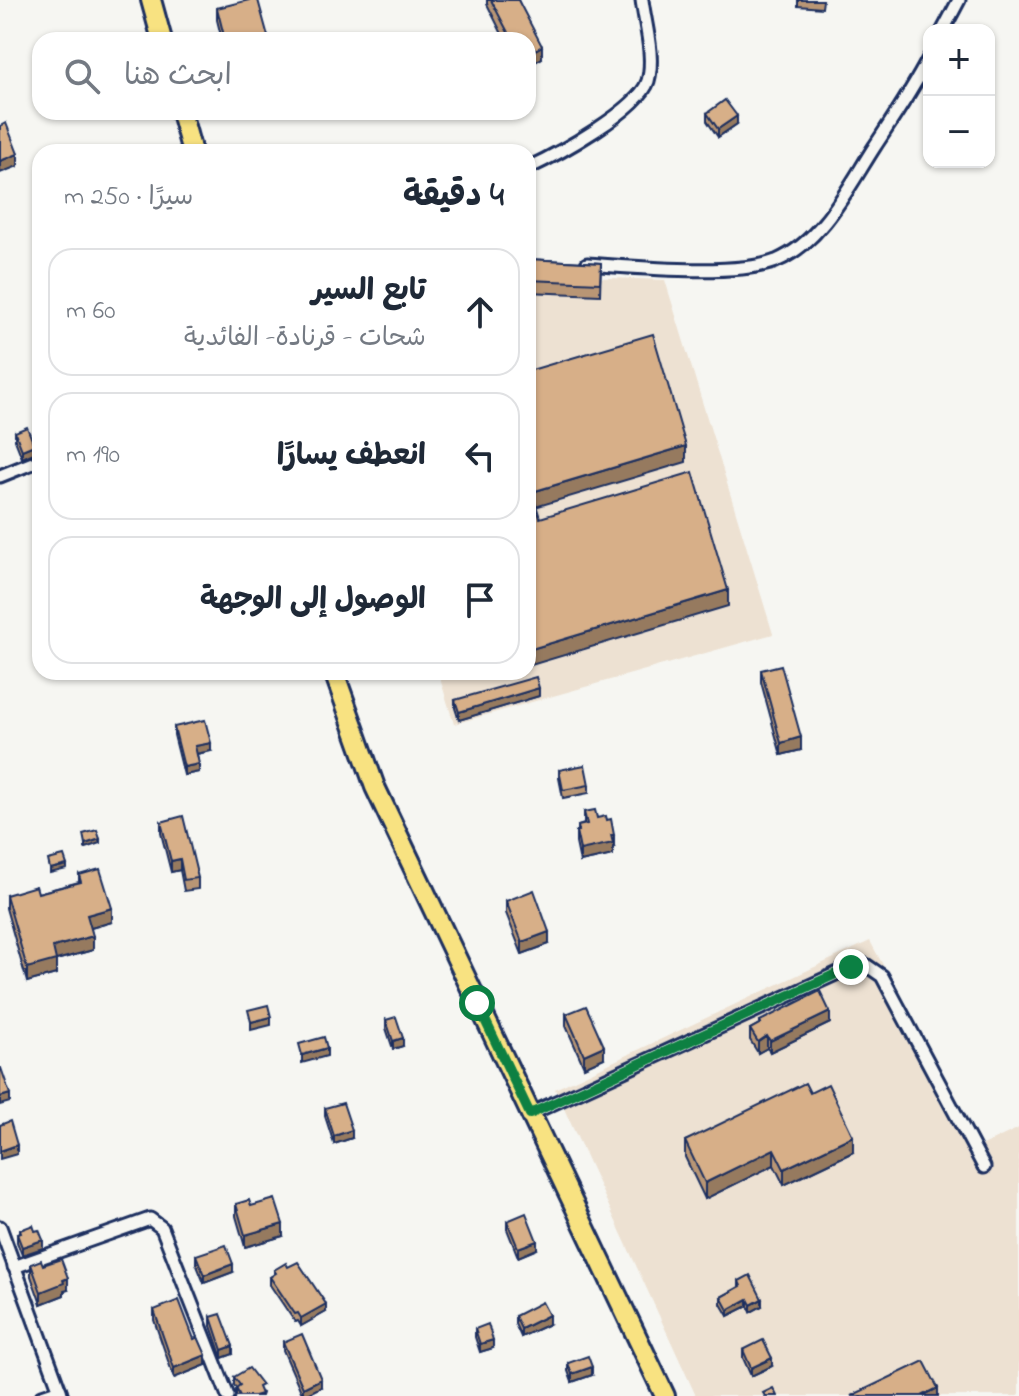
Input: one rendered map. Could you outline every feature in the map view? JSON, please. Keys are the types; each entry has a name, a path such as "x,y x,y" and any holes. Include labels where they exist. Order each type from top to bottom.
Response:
{"main road":[{"path":"151,0 160,32"},
{"path":"183,120 190,144"},
{"path":"337,680 375,787 665,1396"}],"street":[{"path":"536,164 560,153 642,93 648,79 649,62 642,0"},
{"path":"946,24 959,0"},
{"path":"568,262 734,270 776,261 804,243 835,208 923,70"},
{"path":"0,476 32,463"},
{"path":"530,1114 851,967 866,965 882,976 984,1167"},
{"path":"14,1267 150,1219 156,1222 162,1228 228,1396"},
{"path":"0,1227 61,1393 42,1396"}],"shaded area":[{"path":"536,275 665,280 773,634 454,724 440,680 536,680"},
{"path":"870,941 981,1146 1019,1128 1019,1396 696,1396 555,1089"}],"building":[{"path":"258,0 267,32 223,32 217,8"},
{"path":"491,0 518,0 535,32 508,32"},
{"path":"536,34 542,46 536,49"},
{"path":"725,100 737,116 718,129 707,113"},
{"path":"6,123 18,154 0,161 0,126"},
{"path":"536,259 601,263 600,283 536,280"},
{"path":"653,334 686,446 536,491 536,369"},
{"path":"27,427 32,446 22,450 15,432"},
{"path":"693,472 728,590 536,648 536,505 540,518"},
{"path":"781,665 801,737 781,743 761,670"},
{"path":"536,677 539,688 459,712 455,700 525,680 536,680"},
{"path":"205,720 211,743 195,746 199,764 184,767 174,727"},
{"path":"585,765 589,785 563,790 559,770"},
{"path":"595,810 597,818 606,816 607,820 611,819 613,843 580,850 576,831 579,831 578,826 587,824 584,812"},
{"path":"183,816 198,878 184,880 180,859 171,861 161,822"},
{"path":"97,830 100,839 85,844 83,834"},
{"path":"64,856 67,865 50,869 48,860"},
{"path":"100,869 112,908 87,915 93,936 53,947 56,960 27,968 6,895 36,886 38,893 81,882 79,875"},
{"path":"534,890 549,932 522,942 506,901"},
{"path":"820,991 830,1012 770,1041 767,1036 758,1042 750,1029"},
{"path":"268,1005 271,1017 251,1022 248,1010"},
{"path":"586,1006 604,1046 584,1055 566,1014"},
{"path":"396,1017 403,1038 393,1041 386,1020"},
{"path":"324,1037 327,1048 302,1055 299,1044"},
{"path":"0,1068 10,1094 0,1097"},
{"path":"805,1083 810,1093 828,1084 853,1136 784,1169 774,1149 705,1183 685,1141"},
{"path":"343,1103 352,1130 334,1136 325,1108"},
{"path":"10,1121 17,1145 0,1151 0,1125"},
{"path":"275,1199 283,1224 245,1235 236,1204 249,1200 251,1206"},
{"path":"526,1213 537,1241 518,1248 507,1221"},
{"path":"33,1225 43,1240 22,1247 17,1234"},
{"path":"226,1245 233,1264 204,1275 196,1255"},
{"path":"61,1259 68,1278 63,1280 64,1283 41,1292 31,1264 41,1260 43,1265"},
{"path":"298,1262 326,1304 301,1318 270,1277 276,1273 274,1270 286,1263 288,1267"},
{"path":"750,1275 762,1299 751,1305 748,1299 728,1310 721,1297 741,1286 739,1281"},
{"path":"179,1300 194,1339 198,1337 206,1355 174,1368 154,1310"},
{"path":"542,1302 549,1315 521,1329 515,1316"},
{"path":"221,1314 233,1346 222,1350 211,1317"},
{"path":"488,1324 493,1340 480,1344 475,1329"},
{"path":"302,1334 321,1379 303,1388 283,1342"},
{"path":"763,1340 772,1358 751,1368 743,1350"},
{"path":"588,1356 592,1367 572,1374 568,1363"},
{"path":"924,1361 938,1388 922,1396 851,1396"},
{"path":"249,1368 262,1385 258,1387 261,1394 240,1396 236,1388 240,1385 234,1377"},
{"path":"773,1388 777,1396 765,1396 763,1393"}],"route":[{"path":"477,1003 530,1114 851,967"}]}
